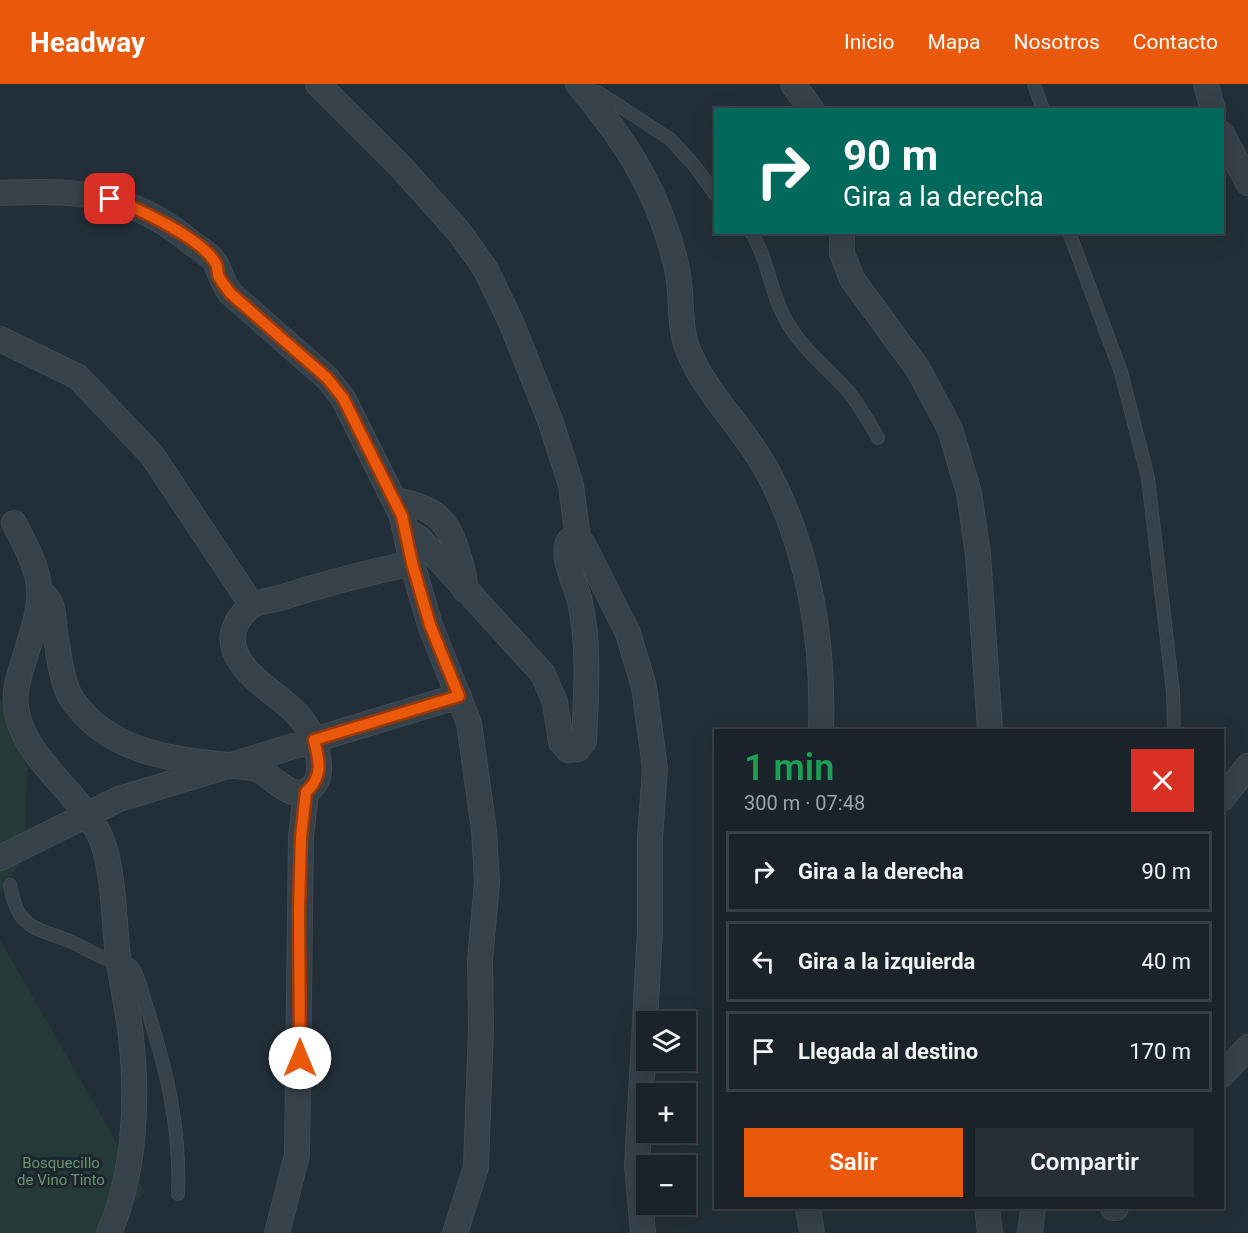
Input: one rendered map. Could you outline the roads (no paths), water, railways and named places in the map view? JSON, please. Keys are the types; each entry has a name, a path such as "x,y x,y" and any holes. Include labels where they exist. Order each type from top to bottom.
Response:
{"street":[{"path":"318,84 416,183 460,232 486,270 500,296 550,420 571,486 578,539 583,544 628,633 644,687 655,768 650,837 650,930 638,1166 643,1233"},
{"path":"794,84 811,108"},
{"path":"1206,84 1212,108"},
{"path":"581,88 630,151 658,203 669,235 678,275 687,347 700,376 765,466 796,536 810,592 822,705 821,729"},
{"path":"1224,138 1248,183"},
{"path":"0,193 55,190 110,199 135,206 174,228 216,263 219,277 230,293 332,385 343,398 395,500 430,625 469,723 477,770 487,882 480,960 481,1028 476,1167 455,1233"},
{"path":"842,234 842,253 852,279 918,369 950,429 969,493 978,554 990,729"},
{"path":"1,343 78,377 144,446 252,605"},
{"path":"395,500 422,506 448,527 457,549 465,590"},
{"path":"14,523 35,562 40,592 36,621 15,688 17,714 27,739 87,815 104,844 118,960 131,1035 133,1109 123,1195 109,1233"},
{"path":"405,530 420,539 543,674 555,702 561,742 568,750 578,749 584,741 587,647 580,601 566,553 569,541 578,539"},
{"path":"277,1233 297,1155 300,847 306,792 315,784 320,766 314,740 301,717 244,667 233,649 232,635 236,624 252,605 326,582 412,563"},
{"path":"40,592 51,604 64,676 72,698 94,722 134,749 167,758 254,768 264,772 289,790 306,792"},
{"path":"0,858 119,799 459,696"},
{"path":"1224,796 1248,766"},
{"path":"1224,1073 1248,1047"},
{"path":"808,1209 812,1233"},
{"path":"987,1209 990,1233"},
{"path":"1030,1233 1033,1209"}],"lane":[{"path":"1034,84 1042,108"},
{"path":"581,88 598,92 661,132 687,157 714,192"},
{"path":"752,234 762,254 776,302 792,330 813,358 848,392 878,438"},
{"path":"1070,234 1121,372 1149,478 1173,692 1174,729"},
{"path":"10,885 16,909 35,931 129,964 135,973 167,1077 178,1141 178,1194"}],"park label":[{"name":"Bosquecillo de Vino Tinto","path":"61,1172"}]}
